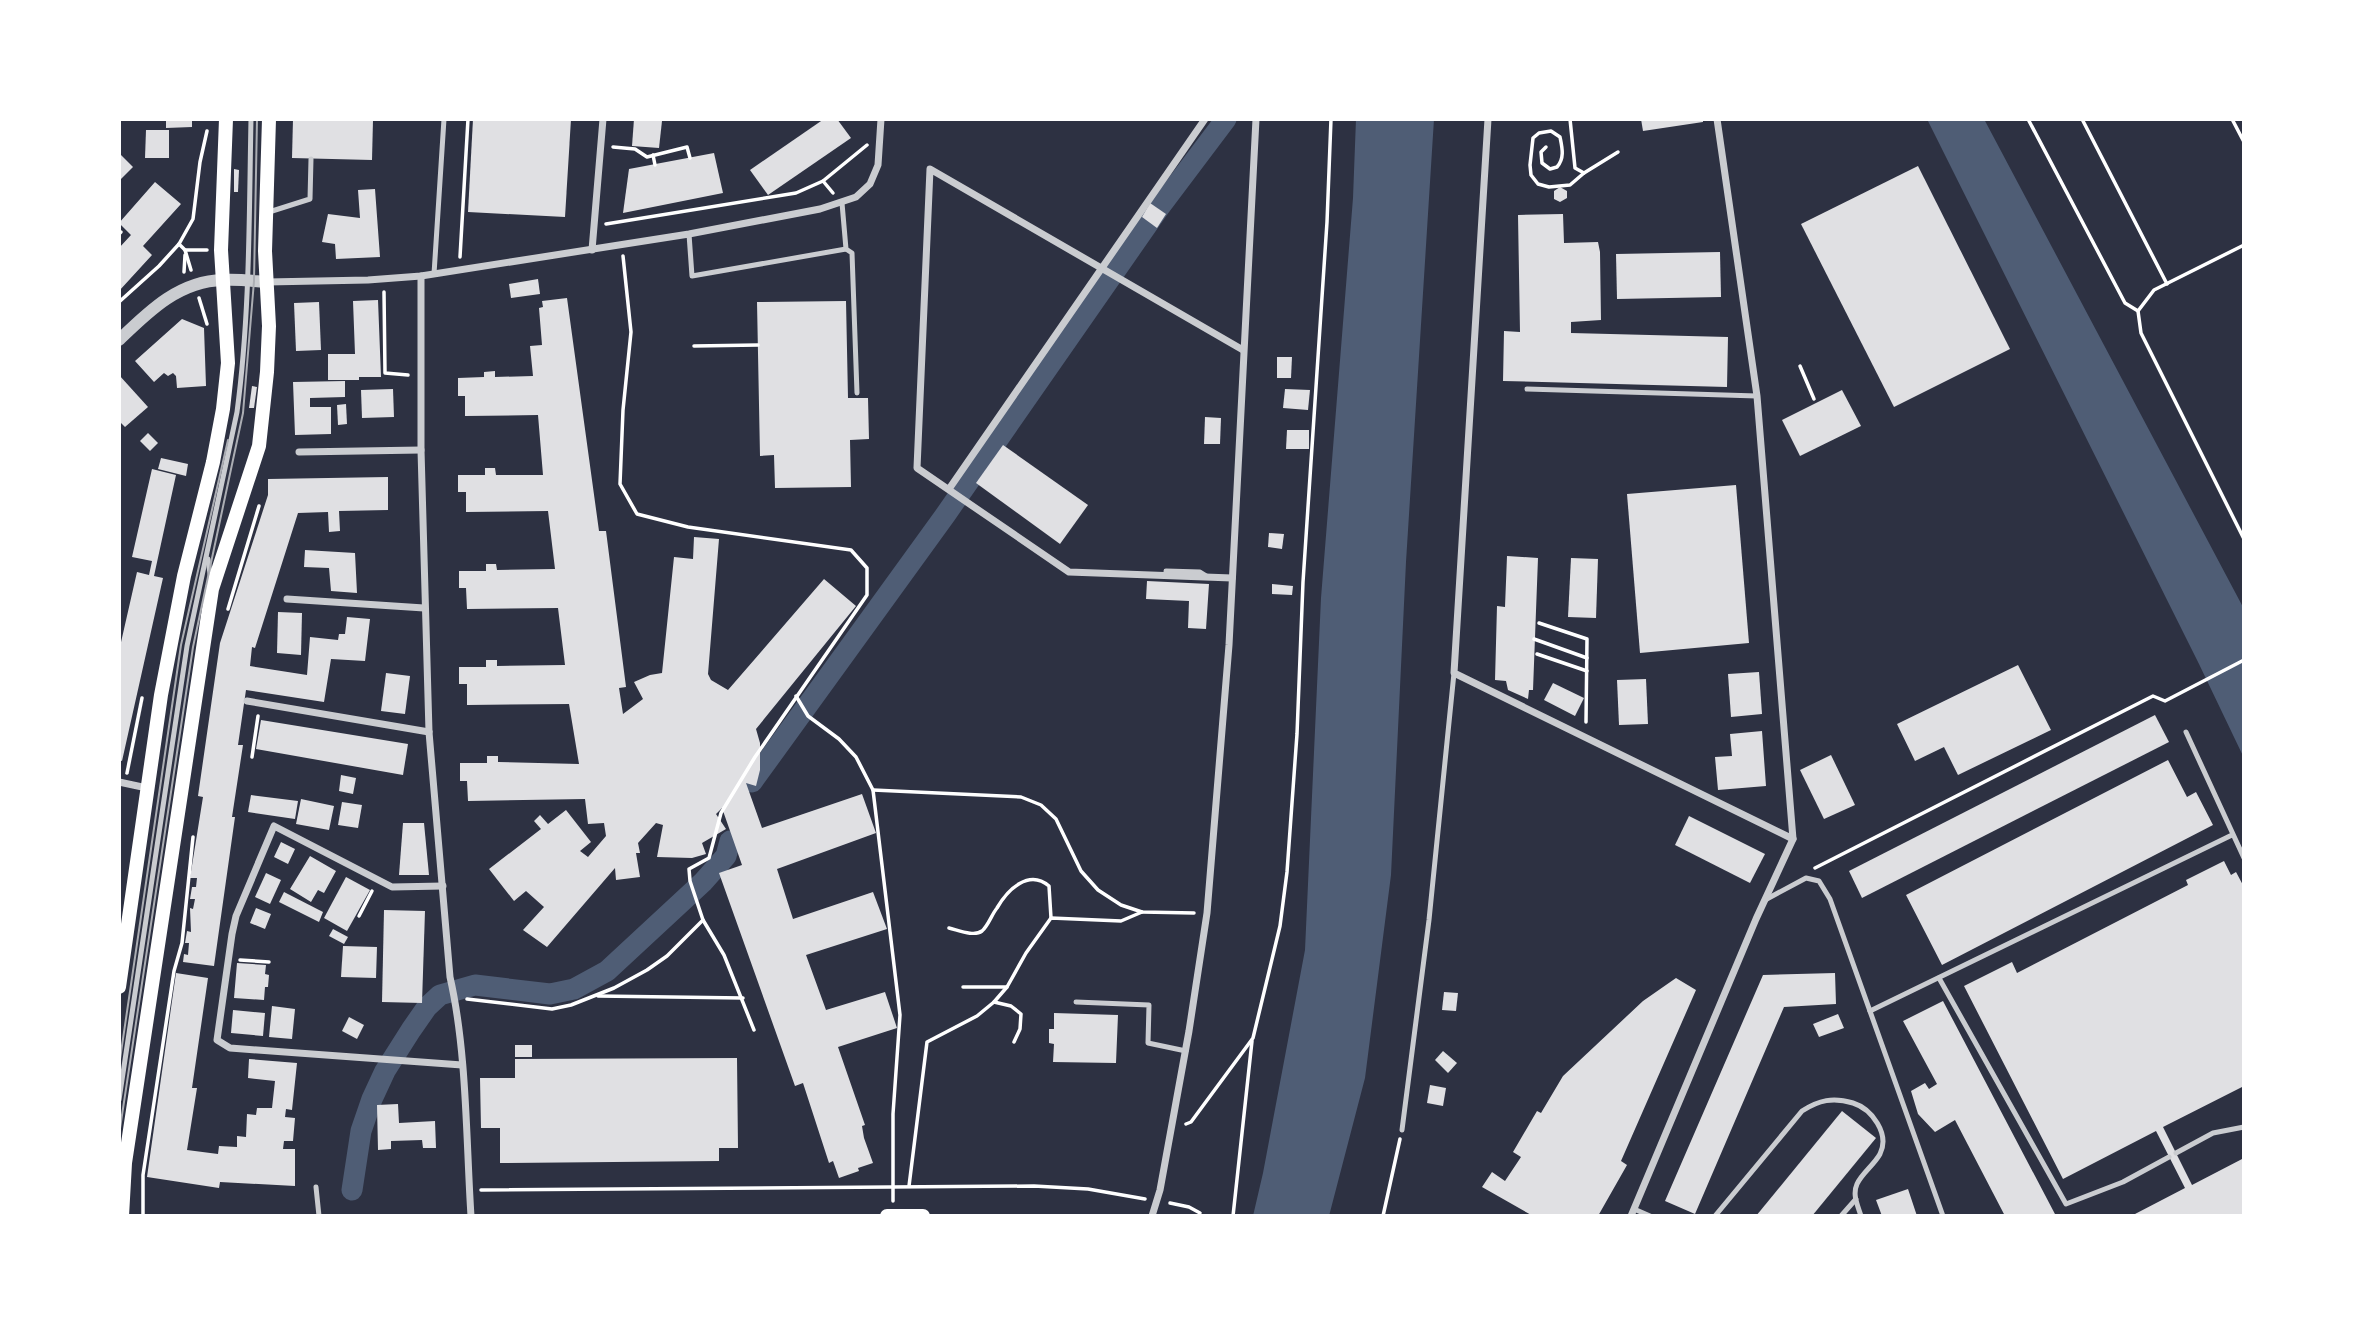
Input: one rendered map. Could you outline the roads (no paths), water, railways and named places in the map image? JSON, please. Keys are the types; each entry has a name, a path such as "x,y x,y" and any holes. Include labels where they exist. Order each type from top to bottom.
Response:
{"main road":[{"path":"119,987 161,695 184,576 213,462 223,409 228,363 221,280 226,119"},
{"path":"122,1216 125,1163 212,589 259,446 268,360 266,213 269,119"},
{"path":"887,1216 923,1216"}],"street":[{"path":"592,250 603,119"},
{"path":"119,340 149,310 182,288 221,280 267,282 421,276 690,234 842,203 863,191 875,175 880,150 881,119"},
{"path":"949,489 1205,119"},
{"path":"1152,1216 1186,1051 1207,913 1232,578 1256,119"},
{"path":"1488,119 1454,673 1793,839"},
{"path":"1632,1212 1793,839 1758,396 1717,119"},
{"path":"1232,578 1069,572 917,468 930,169 1243,350"},
{"path":"421,276 421,450 429,732 450,977 461,1065 471,1216"},
{"path":"299,452 421,450"},
{"path":"287,599 424,608"},
{"path":"247,701 429,732"},
{"path":"119,782 147,788"},
{"path":"443,886 392,887 274,826 236,916 217,1040 230,1048 461,1065"}],"lane":[{"path":"119,1100 187,646 237,412 242,377 248,281 251,119"},
{"path":"434,274 444,119"},
{"path":"266,213 310,200 311,159"},
{"path":"842,203 846,249"},
{"path":"690,234 692,276 846,249 852,253 857,393"},
{"path":"1527,389 1758,396"},
{"path":"208,553 212,589"},
{"path":"1166,571 1200,572 1208,577 1232,578"},
{"path":"1402,1130 1429,920 1454,673"},
{"path":"2186,732 2244,858"},
{"path":"1870,1012 2232,835"},
{"path":"1765,900 1806,878 1819,881 1830,899 1943,1216"},
{"path":"1939,978 2066,1204 2123,1182 2169,1157"},
{"path":"1076,1002 1149,1005 1148,1043 1186,1051"},
{"path":"1715,1216 1802,1111 1818,1101 1841,1100 1859,1105 1873,1116 1882,1132 1881,1153 1857,1184 1856,1199 1861,1216"},
{"path":"2176,1153 2213,1133 2244,1127"},
{"path":"316,1186 318,1216"},
{"path":"1841,1216 1856,1199"},
{"path":"1632,1212 1650,1216"}],"water":[{"path":"1356,119 1434,119 1406,562 1391,875 1365,1078 1329,1216 1253,1216 1305,950 1321,598 1353,198"},
{"path":"1927,119 1984,119 2244,609 2244,758 2199,664"}],"waterway":[{"path":"752,782 946,514 1159,208 1226,119"},
{"path":"352,1190 361,1131 372,1099 385,1071 427,1007 440,995 475,985 550,994 574,989 607,971 703,882 726,856 730,841"}],"tram line":[{"path":"119,1135 193,647 243,413 254,281 257,119"},
{"path":"119,1066 181,645 228,440"}]}
